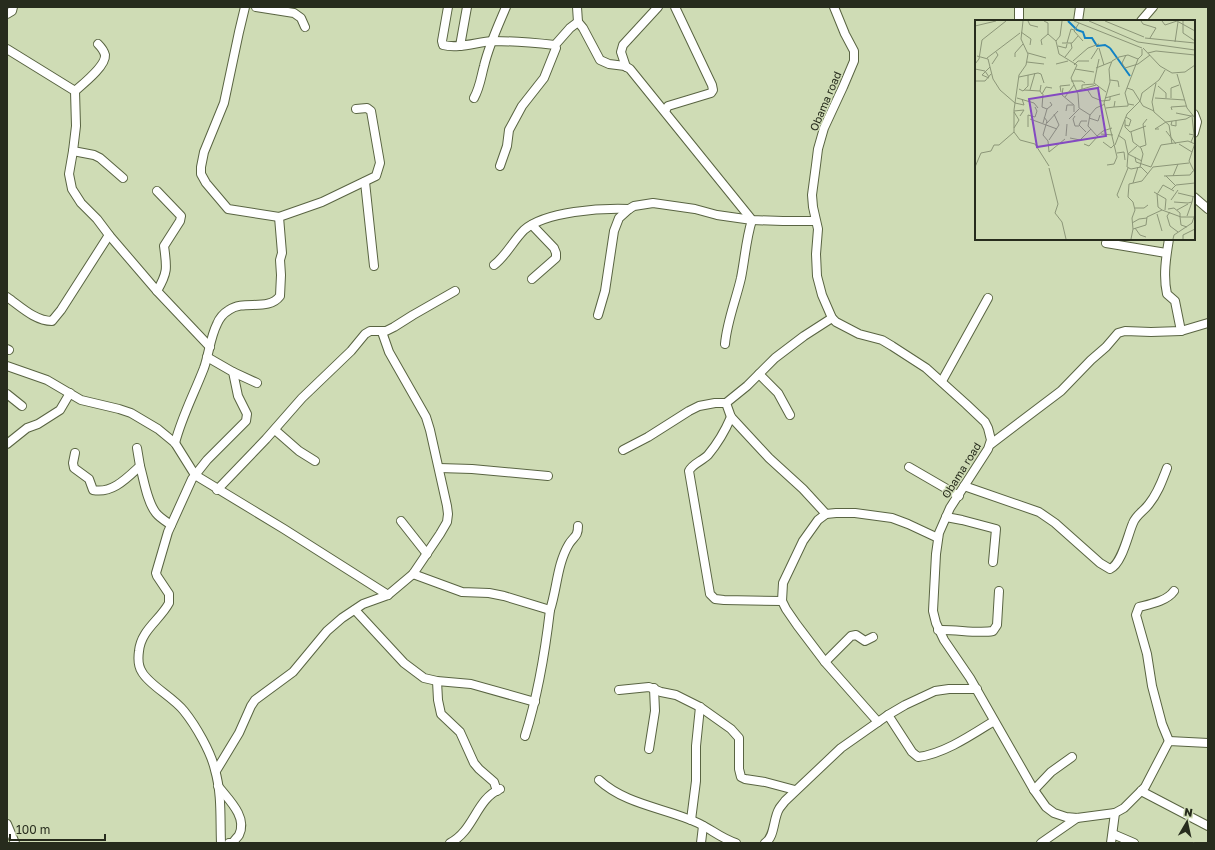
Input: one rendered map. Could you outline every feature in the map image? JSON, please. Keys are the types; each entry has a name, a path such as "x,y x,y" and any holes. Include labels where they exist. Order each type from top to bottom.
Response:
{"street":[{"path":"7,14 12,11 13,7"},
{"path":"245,7 238,32 228,89 224,103 204,152 201,167 201,174 206,183 226,208 230,210 279,216 322,202 376,176 380,163 371,111 367,108 356,109"},
{"path":"256,7 294,13 301,18 305,27"},
{"path":"448,7 442,43 448,46 460,46 492,41 556,45"},
{"path":"460,46 467,7"},
{"path":"474,98 479,88 492,41 506,7"},
{"path":"577,7 578,22 583,28 600,60 608,64 630,69 752,220"},
{"path":"626,67 622,52 623,46 658,7"},
{"path":"665,111 668,106 711,93 713,90 675,7"},
{"name":"Obama road","path":"834,7 854,52 854,61 827,119 818,149 812,195 815,221 818,229 816,254 817,276 822,295 832,318 841,325 860,334 882,340 922,365 942,381 985,422 990,434 991,444 946,517 938,538 933,604 934,618 938,630 948,648 977,689 1034,790 1046,807 1066,818 1115,813 1124,808 1145,787 1169,741"},
{"path":"1018,7 1019,20"},
{"path":"1078,20 1080,7"},
{"path":"1142,20 1153,7"},
{"path":"500,166 507,146 510,130 522,106 544,78 556,45 566,32 578,22"},
{"path":"98,44 104,52 105,57 103,64 75,91 76,126 69,174 72,189 81,203 97,218 109,235 156,291 210,347"},
{"path":"7,49 75,91"},
{"path":"1195,117 1197,122 1195,129"},
{"path":"73,151 100,158 123,178"},
{"path":"365,182 374,266"},
{"path":"156,291 166,271 164,246 181,218 181,216 157,191"},
{"path":"1195,198 1208,209"},
{"path":"494,265 499,261 518,236 532,225 541,220 561,214 608,208 629,209 644,204 653,203 752,220 815,221"},
{"path":"598,315 606,291 612,236 619,218 629,209"},
{"path":"176,443 180,424 204,367 217,323 228,310 235,307 270,303 274,302 280,296 280,260 282,253 279,216"},
{"path":"725,344 741,277 746,242 752,220"},
{"path":"532,225 556,252 556,258 532,279"},
{"path":"7,297 36,317 44,321 52,321 61,310 109,235"},
{"path":"1169,240 1166,253 1166,294 1175,301 1181,331"},
{"path":"1106,243 1166,253"},
{"path":"217,490 274,430 286,415 351,351 365,334 370,331 382,332 394,327 455,290"},
{"path":"942,381 988,298"},
{"path":"623,450 648,437 699,406 714,403 726,403 747,386 775,358 804,336 832,318"},
{"path":"991,444 1061,391 1106,347 1118,333 1125,331 1181,331 1208,322"},
{"path":"216,770 239,733 255,700 293,672 327,631 342,618 364,604 388,595 414,574 447,522 448,514 439,468 426,417 389,352 382,332"},
{"path":"207,357 233,372 257,383"},
{"path":"7,366 47,380 81,400 131,413 158,429 176,443 195,475 388,595"},
{"path":"221,843 221,810 216,770 210,755 185,712 172,698 149,681 142,673 139,665 139,650 145,632 165,610 170,601 168,591 158,578 156,572 171,525 195,475 207,460 246,421 246,414 238,396 233,372"},
{"path":"759,374 778,393 790,415"},
{"path":"7,443 27,428 38,424 60,410 70,393"},
{"path":"7,394 22,406"},
{"path":"726,403 732,417 769,458 803,489 826,514"},
{"path":"732,417 720,440 706,456 689,471 710,594 713,598 724,600 782,601"},
{"path":"274,430 299,451 314,461"},
{"path":"137,448 140,466 150,502 157,515 171,525"},
{"path":"75,454 72,463 73,466 89,479 92,489 94,490 107,489 120,484 140,466"},
{"path":"909,467 959,496"},
{"path":"439,468 472,469 548,476"},
{"path":"964,486 1039,512 1055,523 1100,563 1110,569 1115,565 1119,558 1135,518 1149,505 1167,468"},
{"path":"878,722 825,662 786,609 782,601 783,583 798,549 818,520 826,514 855,513 892,518 938,538"},
{"path":"946,517 996,529 993,562"},
{"path":"401,521 428,554"},
{"path":"525,736 535,702 544,656 550,610 564,554 568,545 578,533 578,526"},
{"path":"414,574 462,592 489,593 504,596 550,610"},
{"path":"938,630 952,629 985,632 994,631 997,625 999,591"},
{"path":"1174,591 1171,595 1154,603 1139,607 1136,615 1147,654 1152,686 1162,724 1169,741 1208,743"},
{"path":"355,610 404,663 424,678 437,681 471,684 535,702"},
{"path":"825,662 851,636 856,636 865,641 873,637"},
{"path":"437,681 438,700 441,714 460,732 474,763 494,782 499,790 484,801 476,816 459,838 450,843"},
{"path":"619,690 641,687 654,688 661,692 676,695 700,708 731,729 737,735 739,744 739,769 741,777 795,790"},
{"path":"649,749 655,711 654,688"},
{"path":"766,843 771,837 778,810 795,790 841,748 888,714 904,705 936,691 977,689"},
{"path":"691,820 696,781 696,746 700,708"},
{"path":"888,714 912,752 918,757 947,747 994,721"},
{"path":"1034,790 1051,772 1072,757"},
{"path":"599,780 613,791 635,801 691,820 736,843"},
{"path":"218,786 238,813 241,825 239,835 232,843 229,843"},
{"path":"1141,791 1208,826"},
{"path":"1112,843 1115,813"},
{"path":"1041,843 1077,818"},
{"path":"7,824 16,843"},
{"path":"701,843 703,826"},
{"path":"1113,834 1134,843"}]}
